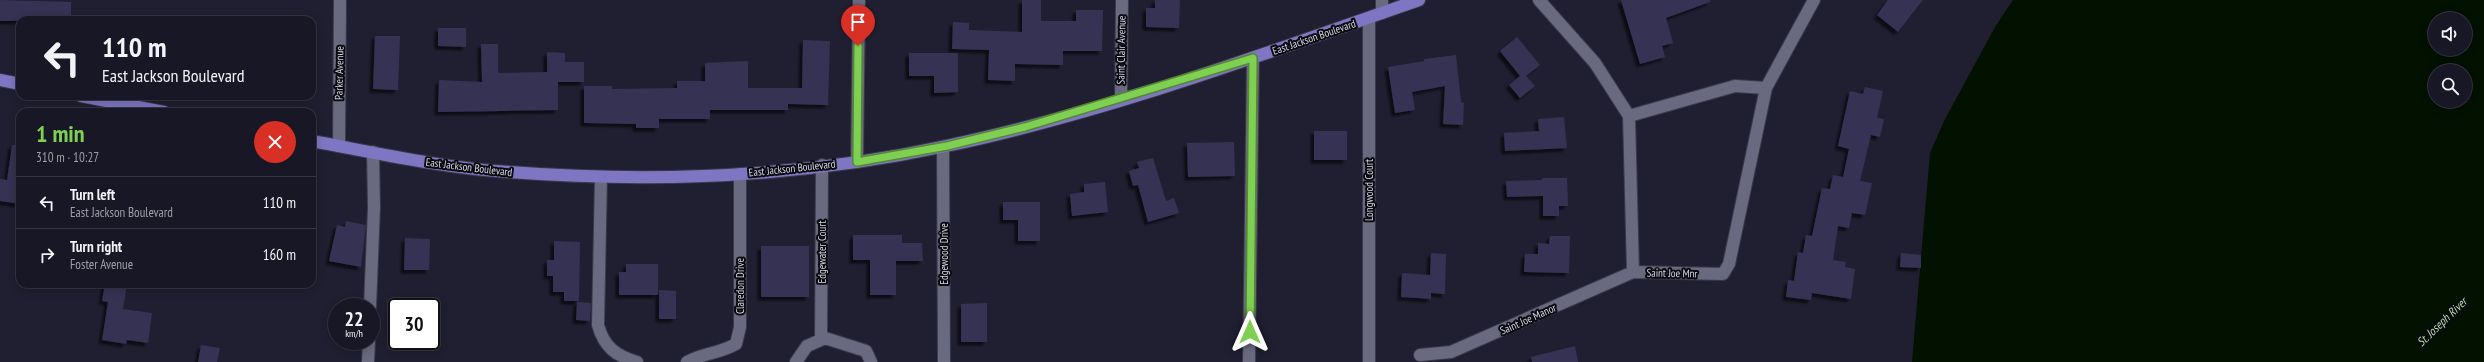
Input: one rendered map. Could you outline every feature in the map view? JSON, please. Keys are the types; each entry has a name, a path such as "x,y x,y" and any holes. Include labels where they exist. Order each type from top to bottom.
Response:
{"main road":[{"name":"East Jackson Boulevard","path":"316,142 428,163 502,172 601,177 740,174 857,162 943,147 1025,127 1121,100 1253,58 1420,0"},
{"path":"0,80 16,83"},
{"path":"102,100 143,108"}],"street":[{"name":"Parker Avenue","path":"338,146 340,0"},
{"path":"857,162 859,0"},
{"name":"Saint Clair Avenue","path":"1121,100 1122,0"},
{"path":"1382,0 1382,13"},
{"path":"1539,0 1595,62 1629,116 1735,86 1766,88"},
{"name":"Saint Joe Mnr","path":"1629,116 1633,272 1723,274 1729,264 1766,88 1814,0"},
{"name":"Longwood Court","path":"1369,18 1369,362"},
{"path":"1249,362 1253,58"},
{"name":"Edgewood Drive","path":"943,147 945,362"},
{"path":"370,298 374,208 373,152"},
{"name":"Edgewater Court","path":"821,338 822,165"},
{"name":"Claredon Drive","path":"687,362 695,358 721,352 736,344 740,326 740,174"},
{"path":"601,177 598,326 602,340 622,357 637,362"},
{"name":"Saint Joe Manor","path":"1420,355 1451,352 1633,272"},
{"path":"796,362 807,346 821,338 840,341 866,351 871,362"},
{"path":"368,362 369,350"}],"water":[{"name":"St. Joseph River","path":"2013,0 2484,0 2484,362 1912,362 1930,153 1944,121 1995,27"}],"building":[{"path":"0,0 71,2 71,16 16,16 16,21 0,21"},
{"path":"1022,0 1041,0 1041,21 1076,21 1076,10 1103,10 1102,51 1063,51 1063,65 1015,64 1015,81 988,80 989,50 952,49 953,22 969,23 969,30 1022,32"},
{"path":"1155,0 1180,0 1179,28 1146,27 1146,8 1155,8"},
{"path":"1621,0 1710,0 1710,2 1666,18 1673,43 1662,46 1665,57 1640,64"},
{"path":"1888,0 1923,0 1898,32 1877,15"},
{"path":"438,28 466,28 466,47 438,46"},
{"path":"375,36 400,36 398,90 373,89"},
{"path":"1517,37 1540,65 1526,76 1535,86 1520,98 1509,85 1520,76 1500,51"},
{"path":"803,40 830,41 828,105 788,104 788,110 710,110 710,119 659,119 659,128 636,128 636,124 584,123 584,86 612,86 612,89 677,88 677,81 705,81 705,63 748,61 748,88 802,88"},
{"path":"481,44 498,44 498,73 547,72 547,52 565,53 565,62 584,62 584,82 558,82 558,110 438,112 439,80 482,82"},
{"path":"909,53 958,53 958,92 934,93 934,76 909,76"},
{"path":"1456,55 1461,102 1464,103 1463,125 1443,124 1445,86 1412,92 1415,110 1395,113 1388,67 1424,61 1424,59"},
{"path":"1865,87 1883,91 1877,118 1884,119 1880,137 1871,135 1860,181 1872,183 1865,215 1852,213 1849,228 1838,226 1833,260 1846,262 1845,267 1855,269 1851,299 1812,293 1811,300 1786,297 1788,280 1794,281 1798,252 1803,253 1806,235 1812,236 1822,188 1830,189 1833,175 1843,177 1849,149 1838,146 1850,91 1863,94"},
{"path":"1564,117 1567,148 1505,151 1504,133 1539,131 1538,119"},
{"path":"1314,131 1347,131 1347,160 1314,160"},
{"path":"1234,142 1235,176 1188,177 1187,143"},
{"path":"12,145 16,145 16,203 0,201 0,179 7,180"},
{"path":"1153,158 1166,201 1174,198 1179,213 1148,222 1138,185 1133,186 1129,171 1139,168 1137,162"},
{"path":"1542,178 1567,178 1568,206 1559,206 1559,216 1543,216 1543,196 1507,197 1506,181 1542,180"},
{"path":"1105,182 1108,212 1072,216 1070,194 1084,192 1084,184"},
{"path":"1003,202 1040,202 1040,241 1018,241 1018,220 1003,220"},
{"path":"346,221 366,225 361,267 329,261 337,225 345,227"},
{"path":"853,235 902,235 902,243 922,243 923,261 896,261 896,295 870,295 870,260 853,260"},
{"path":"1550,236 1570,236 1569,273 1524,272 1525,254 1538,254 1538,243 1549,244"},
{"path":"405,238 430,239 429,270 404,270"},
{"path":"554,241 580,242 579,301 564,301 564,292 553,292 553,276 547,276 547,260 554,260"},
{"path":"761,246 809,246 809,297 761,297"},
{"path":"1431,253 1446,254 1445,294 1431,293 1431,299 1401,297 1402,273 1430,275"},
{"path":"1901,253 1921,255 1921,268 1900,267"},
{"path":"626,264 658,264 658,295 619,295 619,272 626,272"},
{"path":"104,288 126,288 123,309 152,313 148,343 127,340 126,344 102,340 108,302 102,301"},
{"path":"659,290 676,291 676,319 659,319"},
{"path":"577,302 591,303 590,321 576,320"},
{"path":"987,303 987,342 961,342 961,304"},
{"path":"201,345 220,348 217,362 198,362"},
{"path":"1575,346 1578,362 1532,362 1531,357"}],"route":[{"path":"858,46 857,162 947,146 1025,127 1121,100 1253,58 1250,332"}]}
